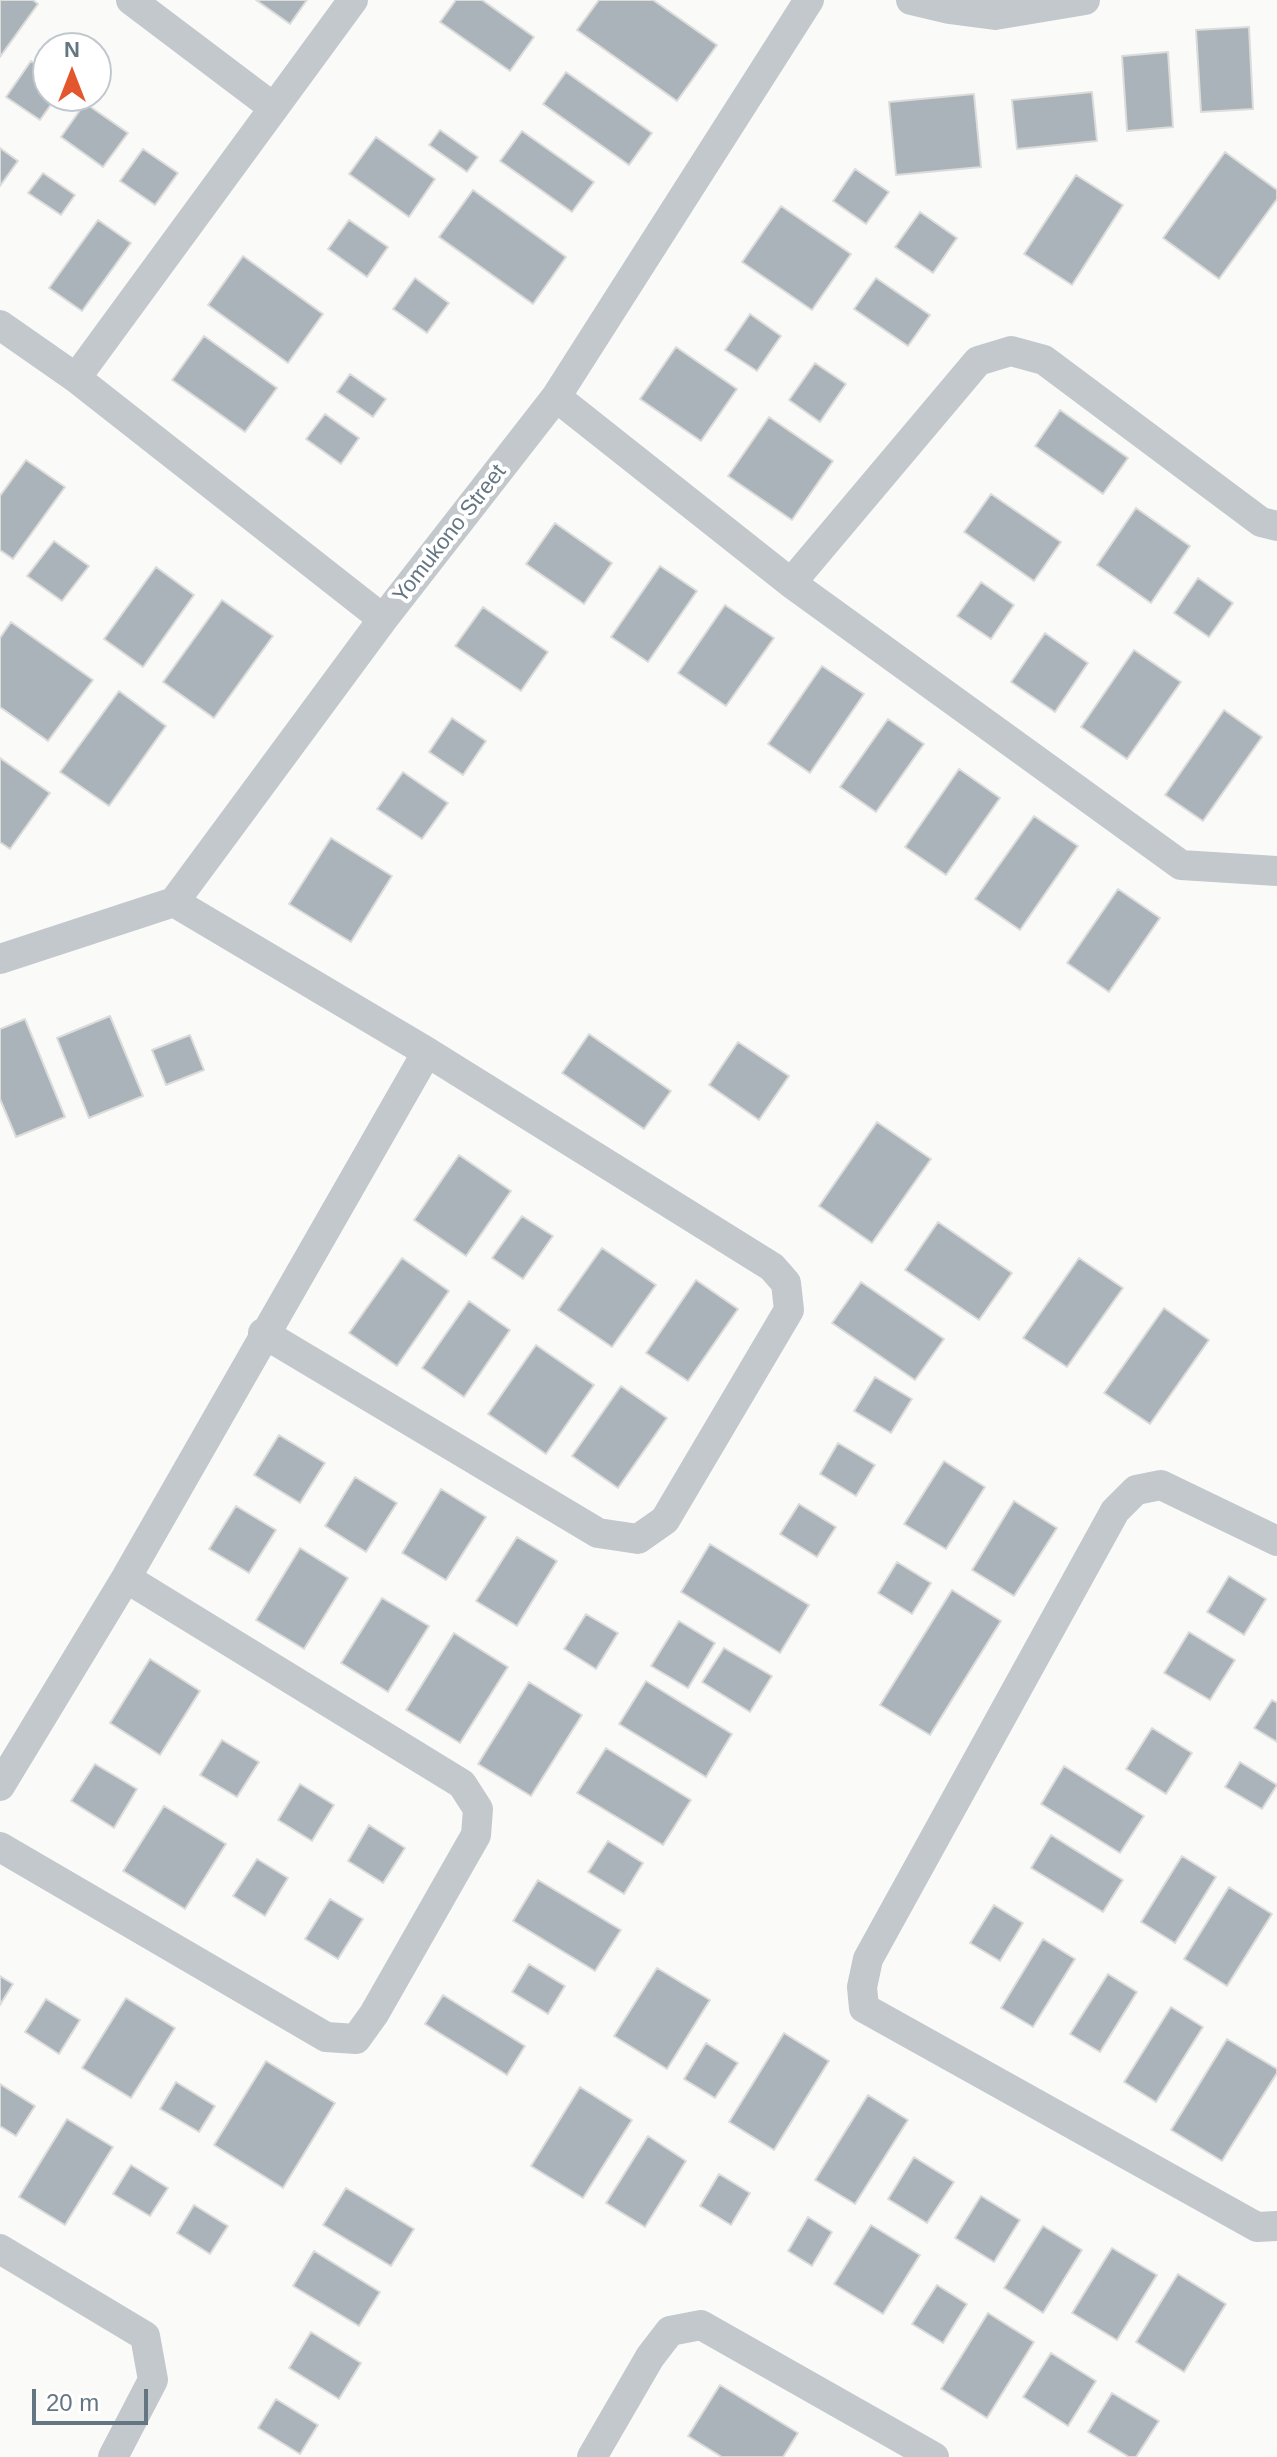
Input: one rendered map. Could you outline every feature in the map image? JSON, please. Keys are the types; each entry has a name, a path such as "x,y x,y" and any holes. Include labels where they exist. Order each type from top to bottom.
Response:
{"street":[{"path":"131,0 274,108"},
{"path":"76,378 353,0"},
{"name":"Yomukono Street","path":"174,902 383,619 556,397 809,0"},
{"path":"911,0 995,15 1085,0"},
{"path":"0,325 76,378 383,619"},
{"path":"791,583 978,361 1011,351 1044,360 1261,522 1277,526"},
{"path":"556,397 791,583 1181,865 1277,871"},
{"path":"0,959 174,902 427,1052 772,1267 786,1283 789,1310 665,1520 638,1539 598,1533 263,1333"},
{"path":"0,1786 126,1578 263,1333 427,1052"},
{"path":"1277,1541 1161,1485 1136,1490 1115,1511 868,1959 862,1987 864,2008 1257,2227 1277,2226"},
{"path":"0,1847 326,2037 356,2039 374,2014 476,1835 478,1809 462,1784 126,1578"},
{"path":"0,2249 145,2336 153,2380 113,2457"},
{"path":"592,2457 650,2357 670,2331 701,2325 934,2457"}],"building":[{"path":"0,0 33,0 38,4 0,57"},
{"path":"256,0 307,0 290,24"},
{"path":"456,0 482,0 534,37 510,71 440,22"},
{"path":"599,0 653,0 717,45 677,101 577,30"},
{"path":"1249,27 1253,109 1201,112 1196,30"},
{"path":"1168,52 1173,127 1127,131 1122,56"},
{"path":"32,62 32,112 46,112 40,120 6,97"},
{"path":"566,72 652,133 629,165 543,104"},
{"path":"1092,92 1097,141 1017,149 1012,100"},
{"path":"974,94 981,167 896,175 889,102"},
{"path":"79,112 98,112 128,133 103,167 61,137"},
{"path":"440,130 478,157 467,172 429,145"},
{"path":"522,131 594,182 572,212 500,161"},
{"path":"376,137 435,179 409,217 349,174"},
{"path":"0,148 18,161 0,186"},
{"path":"143,149 178,173 155,205 120,181"},
{"path":"1225,152 1277,190 1277,199 1219,279 1163,238"},
{"path":"855,169 889,192 866,224 833,201"},
{"path":"43,173 75,195 61,215 28,193"},
{"path":"1076,175 1123,205 1072,285 1024,254"},
{"path":"473,190 566,257 533,304 439,237"},
{"path":"781,206 851,254 812,310 742,262"},
{"path":"920,212 957,238 933,273 895,247"},
{"path":"98,220 131,243 82,311 49,288"},
{"path":"349,220 388,247 367,277 328,249"},
{"path":"243,256 323,314 288,363 208,305"},
{"path":"415,278 449,303 427,333 393,309"},
{"path":"876,278 930,315 908,346 854,309"},
{"path":"750,314 781,336 757,371 725,350"},
{"path":"204,336 277,388 245,432 172,380"},
{"path":"676,347 737,389 701,441 640,399"},
{"path":"815,363 846,384 820,422 789,400"},
{"path":"350,374 386,399 373,417 337,392"},
{"path":"1060,410 1128,458 1103,494 1035,446"},
{"path":"325,414 359,438 341,464 306,439"},
{"path":"769,417 833,461 792,520 728,476"},
{"path":"26,460 65,487 13,559 0,550 0,496"},
{"path":"991,494 1061,542 1034,581 964,532"},
{"path":"1136,508 1190,546 1151,603 1097,565"},
{"path":"555,523 612,563 584,604 526,564"},
{"path":"54,541 89,566 62,601 27,576"},
{"path":"660,566 697,591 648,662 611,637"},
{"path":"156,567 194,595 143,667 104,639"},
{"path":"1198,578 1233,603 1209,637 1174,613"},
{"path":"981,582 1014,605 991,639 957,616"},
{"path":"222,600 273,636 214,718 163,682"},
{"path":"725,605 774,638 726,706 678,673"},
{"path":"483,607 548,652 521,691 455,646"},
{"path":"11,622 93,680 48,741 0,707 0,638"},
{"path":"1045,633 1088,663 1055,712 1011,682"},
{"path":"1134,650 1181,682 1127,759 1081,727"},
{"path":"822,666 864,694 810,773 768,744"},
{"path":"119,691 166,726 109,806 60,772"},
{"path":"1224,710 1262,737 1203,821 1165,795"},
{"path":"452,718 486,741 463,775 429,752"},
{"path":"888,719 924,744 876,812 840,787"},
{"path":"0,758 50,793 10,849 0,842"},
{"path":"959,769 1000,798 946,875 905,847"},
{"path":"403,772 448,803 422,839 377,809"},
{"path":"1034,816 1078,846 1020,930 975,899"},
{"path":"331,838 392,876 351,942 289,904"},
{"path":"1118,889 1160,918 1109,992 1067,963"},
{"path":"110,1016 143,1096 89,1118 57,1038"},
{"path":"25,1019 65,1117 16,1137 0,1099 0,1029"},
{"path":"589,1034 671,1091 644,1129 562,1073"},
{"path":"190,1035 204,1070 166,1085 152,1050"},
{"path":"738,1042 789,1076 759,1120 709,1085"},
{"path":"877,1122 931,1159 872,1243 819,1206"},
{"path":"459,1155 511,1191 466,1256 414,1220"},
{"path":"522,1216 553,1236 523,1279 492,1258"},
{"path":"938,1222 1012,1273 979,1320 905,1270"},
{"path":"602,1248 656,1285 612,1347 558,1310"},
{"path":"402,1258 449,1291 397,1366 349,1333"},
{"path":"1079,1258 1123,1288 1067,1367 1023,1338"},
{"path":"696,1280 738,1309 688,1381 646,1353"},
{"path":"861,1282 944,1339 915,1380 832,1323"},
{"path":"469,1301 510,1330 464,1397 422,1368"},
{"path":"1164,1308 1209,1340 1150,1424 1104,1393"},
{"path":"536,1345 594,1385 546,1454 488,1414"},
{"path":"875,1377 912,1399 891,1433 854,1411"},
{"path":"621,1386 667,1418 618,1488 572,1456"},
{"path":"279,1435 325,1463 300,1503 254,1475"},
{"path":"838,1443 875,1465 856,1496 820,1474"},
{"path":"944,1461 985,1487 946,1549 904,1524"},
{"path":"355,1477 397,1503 366,1552 325,1526"},
{"path":"441,1489 486,1517 446,1580 402,1553"},
{"path":"1014,1501 1057,1528 1014,1596 972,1570"},
{"path":"799,1504 836,1527 817,1557 780,1534"},
{"path":"236,1506 276,1530 249,1573 209,1549"},
{"path":"517,1537 557,1561 517,1626 476,1601"},
{"path":"710,1544 809,1605 780,1653 681,1592"},
{"path":"300,1548 348,1578 304,1649 256,1620"},
{"path":"897,1562 931,1583 912,1614 878,1593"},
{"path":"1229,1576 1266,1599 1244,1635 1207,1612"},
{"path":"952,1590 1001,1621 930,1735 880,1705"},
{"path":"382,1598 429,1626 388,1692 341,1663"},
{"path":"586,1614 618,1633 596,1669 564,1649"},
{"path":"679,1621 715,1643 688,1688 651,1666"},
{"path":"1189,1632 1235,1660 1210,1700 1164,1673"},
{"path":"454,1633 508,1667 460,1743 406,1710"},
{"path":"724,1648 772,1676 750,1712 702,1682"},
{"path":"150,1659 200,1691 160,1755 110,1723"},
{"path":"646,1681 732,1734 706,1777 619,1724"},
{"path":"529,1682 582,1715 531,1796 478,1764"},
{"path":"1272,1700 1277,1703 1277,1742 1254,1728"},
{"path":"1152,1728 1192,1753 1166,1794 1126,1769"},
{"path":"222,1740 259,1762 237,1797 200,1775"},
{"path":"606,1748 691,1800 663,1845 577,1793"},
{"path":"1240,1762 1277,1785 1262,1809 1225,1787"},
{"path":"95,1764 137,1789 114,1828 71,1801"},
{"path":"1064,1766 1144,1816 1120,1853 1041,1804"},
{"path":"300,1784 334,1805 312,1841 278,1820"},
{"path":"164,1806 226,1844 185,1909 123,1871"},
{"path":"369,1825 405,1848 383,1883 348,1861"},
{"path":"1051,1835 1123,1880 1103,1912 1031,1868"},
{"path":"608,1841 643,1863 624,1894 588,1872"},
{"path":"1182,1856 1216,1877 1175,1943 1141,1922"},
{"path":"257,1859 288,1878 265,1916 233,1896"},
{"path":"538,1880 621,1930 595,1971 513,1921"},
{"path":"1229,1887 1272,1914 1227,1986 1184,1959"},
{"path":"330,1899 363,1919 338,1959 305,1939"},
{"path":"994,1905 1023,1923 1000,1961 970,1943"},
{"path":"1043,1939 1075,1959 1033,2027 1001,2008"},
{"path":"529,1964 565,1986 548,2014 512,1992"},
{"path":"657,1968 710,2000 667,2069 614,2036"},
{"path":"1108,1974 1137,1992 1100,2052 1070,2034"},
{"path":"0,1976 13,1984 0,2005"},
{"path":"443,1995 525,2046 507,2075 425,2024"},
{"path":"126,1998 175,2028 131,2098 82,2068"},
{"path":"46,1999 80,2020 59,2054 25,2032"},
{"path":"1171,2007 1203,2027 1156,2102 1124,2082"},
{"path":"784,2033 829,2061 774,2150 729,2122"},
{"path":"1227,2039 1277,2069 1277,2073 1222,2161 1171,2130"},
{"path":"706,2043 738,2063 715,2098 684,2079"},
{"path":"266,2061 335,2103 283,2188 214,2145"},
{"path":"176,2082 215,2106 199,2132 160,2109"},
{"path":"0,2084 35,2106 16,2136 0,2126"},
{"path":"580,2087 632,2120 583,2198 531,2166"},
{"path":"868,2095 908,2120 855,2204 815,2180"},
{"path":"67,2119 113,2147 65,2225 19,2197"},
{"path":"648,2136 686,2161 645,2227 606,2203"},
{"path":"914,2157 954,2182 927,2223 888,2199"},
{"path":"131,2165 168,2188 150,2216 113,2194"},
{"path":"719,2174 750,2193 731,2225 700,2206"},
{"path":"346,2188 414,2229 391,2266 323,2225"},
{"path":"981,2196 1020,2220 994,2262 955,2238"},
{"path":"194,2205 228,2226 210,2254 177,2233"},
{"path":"808,2217 832,2232 812,2266 788,2251"},
{"path":"871,2225 920,2255 883,2314 834,2284"},
{"path":"1043,2226 1082,2250 1043,2313 1004,2288"},
{"path":"1112,2248 1157,2275 1117,2340 1072,2313"},
{"path":"314,2251 380,2292 359,2326 293,2286"},
{"path":"1178,2274 1226,2304 1184,2372 1136,2342"},
{"path":"937,2285 967,2304 943,2343 912,2324"},
{"path":"988,2313 1034,2342 987,2418 941,2389"},
{"path":"311,2332 361,2363 339,2399 289,2368"},
{"path":"1051,2353 1096,2381 1068,2426 1023,2397"},
{"path":"720,2385 798,2433 783,2457 722,2457 688,2436"},
{"path":"1112,2393 1159,2421 1136,2457 1129,2457 1088,2432"},
{"path":"276,2399 318,2425 300,2454 258,2428"}]}
